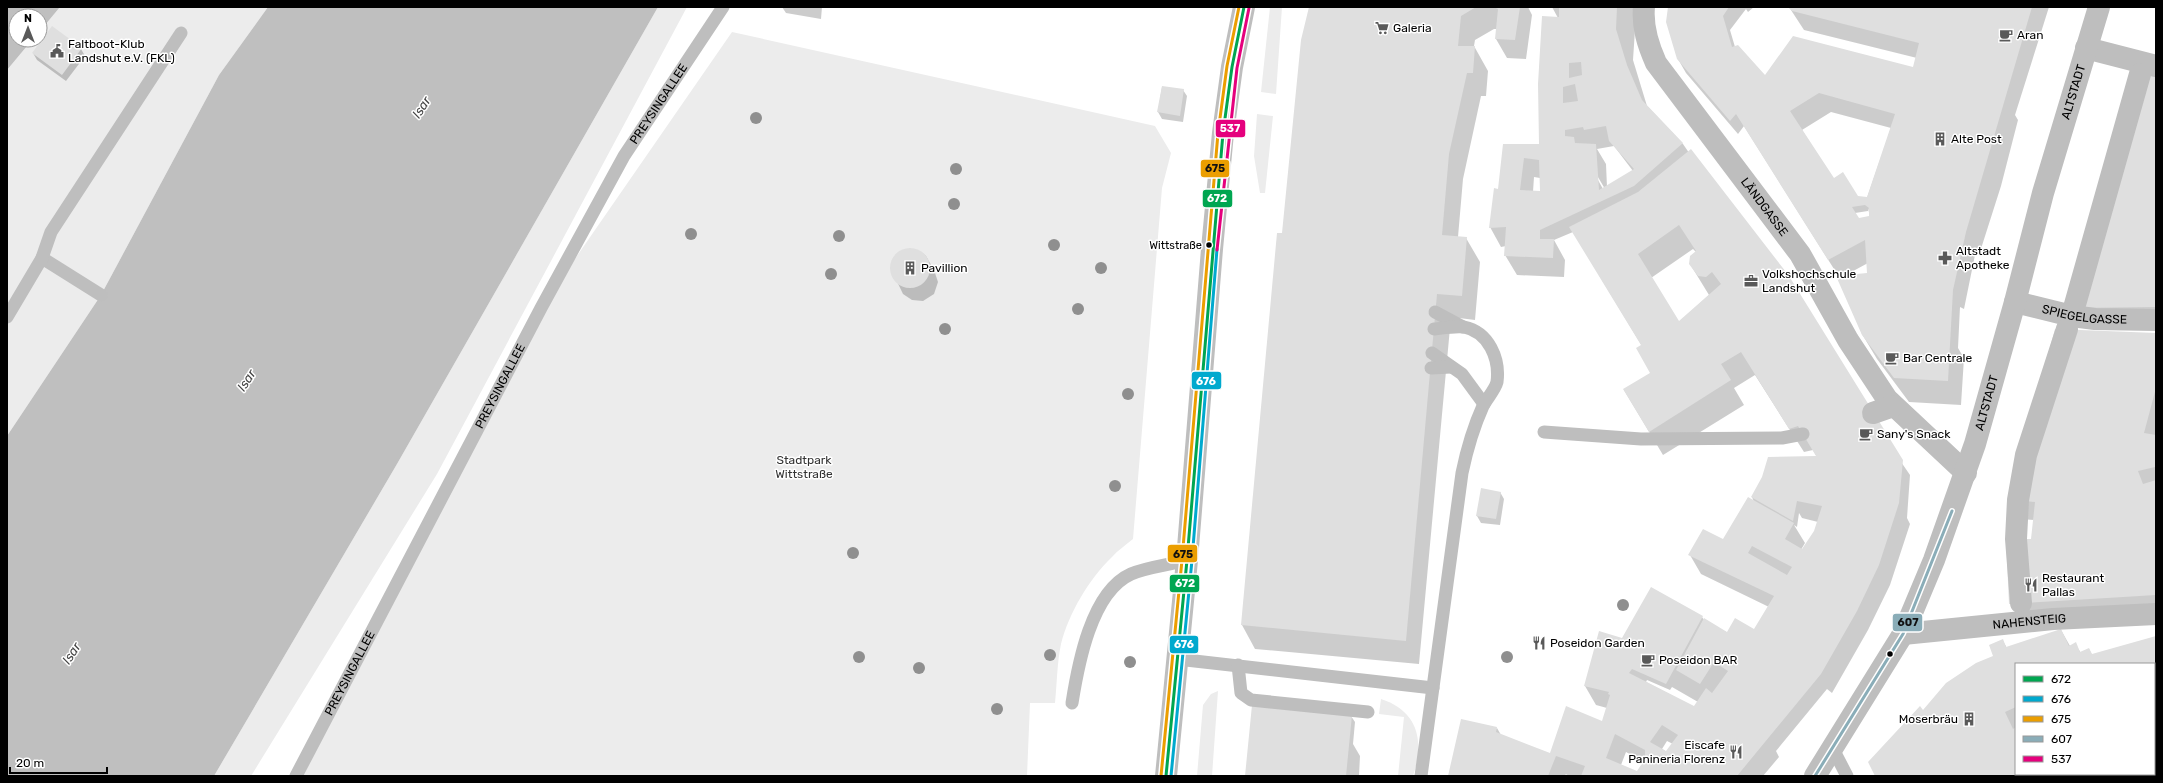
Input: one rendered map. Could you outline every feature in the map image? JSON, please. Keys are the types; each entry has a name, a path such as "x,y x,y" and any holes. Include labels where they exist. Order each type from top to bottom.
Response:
{"street":[{"path":"1166,776 1187,560 1223,141 1232,67 1244,7"},
{"name":"LÄNDGASSE","path":"1644,7 1644,29 1648,44 1656,63 1800,254 1848,340 1883,410 1966,473"},
{"name":"ALTSTADT","path":"1815,776 1903,634 1934,560 1966,473 2015,302 2043,193 2099,7"},
{"path":"2074,308 2148,70 2086,48"},
{"name":"SPIEGELGASSE","path":"2015,302 2072,316 2095,319 2156,320"},
{"path":"2020,603 2016,539 2018,500 2026,455 2067,329"},
{"name":"NAHENSTEIG","path":"1903,634 2053,619 2156,614"}],"lane":[{"name":"PREYSINGALLEE","path":"296,776 541,308 624,156 723,7"},
{"path":"7,317 42,258 51,232 181,33"},
{"path":"42,258 101,295"},
{"path":"1421,776 1462,473 1472,433 1484,404 1497,384 1495,355 1486,340 1479,334 1435,312"},
{"path":"1434,329 1463,327"},
{"path":"1432,353 1462,374 1484,404"},
{"path":"1430,368 1451,367"},
{"path":"1544,432 1641,439 1782,438 1803,434"},
{"path":"1072,703 1077,668 1085,638 1100,607 1117,582 1131,574 1187,560"},
{"path":"1177,659 1433,688"},
{"path":"1238,665 1240,693 1250,700 1368,712"},
{"path":"1833,749 1847,776"}],"green space":[{"path":"60,7 268,7 219,75 101,295 7,436 7,70 25,48 48,48 48,21"},
{"path":"658,7 687,7 437,474 251,776 214,776 397,464"},
{"path":"1270,7 1282,7 1276,94 1261,92"},
{"name":"Stadtpark Wittstraße","path":"732,32 1155,126 1171,153 1162,188 1133,539 1117,552 1095,576 1081,597 1069,620 1061,644 1055,703 1030,703 1027,776 303,776 541,308"},
{"path":"1257,114 1273,116 1265,193 1260,193 1254,156"},
{"path":"1218,691 1212,776 1197,776 1203,705 1211,694"},
{"path":"1381,699 1393,704 1411,719 1418,739 1417,763 1413,776 1398,776 1404,717 1379,714"},
{"path":"2155,716 2156,776 2138,776 2155,775"}],"water":[{"path":"7,7 60,7 48,21 48,8 8,8 8,48 25,48 7,70"},
{"name":"Isar","path":"268,7 658,7 397,464 214,776 7,776 7,436 101,295 219,75"}],"building":[{"path":"1309,7 1476,7 1461,16 1458,46 1475,46 1473,73 1467,73 1449,154 1442,235 1467,237 1462,296 1437,294 1406,641 1241,625 1277,233 1282,233 1301,40"},
{"path":"1494,7 1520,7 1515,40 1495,39 1498,9"},
{"path":"1559,7 1617,7 1616,29 1627,65 1642,100 1683,143 1634,186 1540,230 1540,239 1554,239 1553,258 1504,256 1506,227 1489,228 1494,188 1498,189 1503,144 1539,144 1538,84 1542,16 1559,17","holes":["1581,62 1582,75 1569,78 1569,63","1575,84 1578,101 1563,103 1563,87","1606,126 1609,141 1634,169 1599,190 1596,144 1575,143 1574,137 1565,136 1565,130 1583,127 1584,130","1524,158 1539,160 1540,191 1520,190"]},
{"path":"1668,7 1729,7 1723,16 1732,47 1738,45 1765,75 1793,36 1913,67 1919,43 1792,11 1788,7 2032,7 1966,232 1953,290 1948,381 1894,378 1862,335 1836,276 1867,273 1865,240 1828,260 1736,114 1730,121 1677,59 1666,22","holes":["1819,93 1895,114 1867,197 1858,196 1843,172 1834,178 1790,111","1865,205 1869,208 1869,216 1859,218 1852,207"]},
{"name":"Faltboot-Klub Landshut e.V. (FKL)","path":"52,26 82,48 62,75 32,53 36,48 48,48 48,31"},
{"path":"2131,73 2156,75 2156,307 2074,308"},
{"path":"1162,86 1184,89 1180,116 1157,112"},
{"path":"1691,149 1789,276 1903,460 1899,503 1879,565 1857,611 1821,674 1737,776 1581,776 1585,766 1556,756 1548,776 1448,776 1461,719 1497,727 1496,732 1550,753 1566,706 1602,721 1610,695 1608,694 1609,692 1584,686 1599,631 1622,638 1651,587 1703,616 1666,684 1632,669 1629,673 1694,706 1706,688 1712,693 1728,671 1714,662 1700,684 1676,670 1704,618 1727,632 1735,618 1754,629 1774,596 1688,555 1703,529 1723,539 1748,497 1794,523 1785,539 1802,549 1814,531 1822,506 1797,501 1793,521 1751,497 1762,477 1768,457 1816,456 1798,426 1789,429 1741,352 1721,364 1731,380 1649,432 1623,389 1650,373 1636,348 1641,345 1569,227 1638,192","holes":["1679,225 1696,251 1690,256 1689,264 1698,276 1706,277 1712,272 1721,284 1679,321 1638,254","1752,546 1792,567 1787,575 1748,553","1662,725 1678,735 1666,751 1650,742","1615,734 1645,750 1645,759 1637,771 1606,758"]},
{"name":"Pavillion","path":"914,248 921,251 927,257 930,268 929,276 921,285 914,288 906,288 899,285 891,276 890,264 893,257 902,249"},
{"path":"2055,329 2156,333 2156,388 2144,433 2156,435 2155,467 2138,471 2143,484 2156,480 2156,595 2009,604 2006,539 2031,539 2035,502 2018,500 2047,358"},
{"path":"1481,488 1501,492 1496,519 1476,516"},
{"path":"2061,629 2069,646 2076,642 2080,652 2089,648 2092,654 2156,636 2156,715 2155,663 2015,663 2015,707 2005,712 2013,729 2015,728 2015,775 2047,776 1875,776 1868,762 1920,706 1923,710 1946,683 1976,663 1993,656 1989,645 2003,639 2006,647"},
{"path":"1252,705 1352,715 1346,776 1245,776"},
{"path":"2096,775 2138,776 2097,776"}],"transit line":[{"name":"675","path":"1161,776 1182,560 1218,133 1227,66 1239,7"},
{"name":"672","path":"1166,776 1187,560 1223,133 1232,67 1244,7"},
{"name":"537","path":"1217,250 1237,68 1249,8"},
{"name":"676","path":"1171,776 1192,560 1217,249"},
{"name":"607","path":"1815,776 1903,634 1952,511"}],"place":[{"name":"Galeria","path":"1382,28"},
{"name":"Aran","path":"2006,35"},
{"name":"Faltboot-Klub Landshut e.V. (FKL)","path":"57,51"},
{"name":"Alte Post","path":"1940,139"},
{"name":"Wittstraße","path":"1209,245"},
{"name":"Altstadt Apotheke","path":"1945,258"},
{"name":"Pavillion","path":"910,268"},
{"name":"Volkshochschule Landshut","path":"1751,281"},
{"name":"Bar Centrale","path":"1892,358"},
{"name":"Sany's Snack","path":"1866,434"},
{"name":"Restaurant Pallas","path":"2031,585"},
{"name":"Poseidon Garden","path":"1539,643"},
{"name":"Poseidon BAR","path":"1648,660"},
{"name":"Moserbräu","path":"1969,719"},
{"name":"Eiscafe Panineria Florenz","path":"1736,752"}]}
